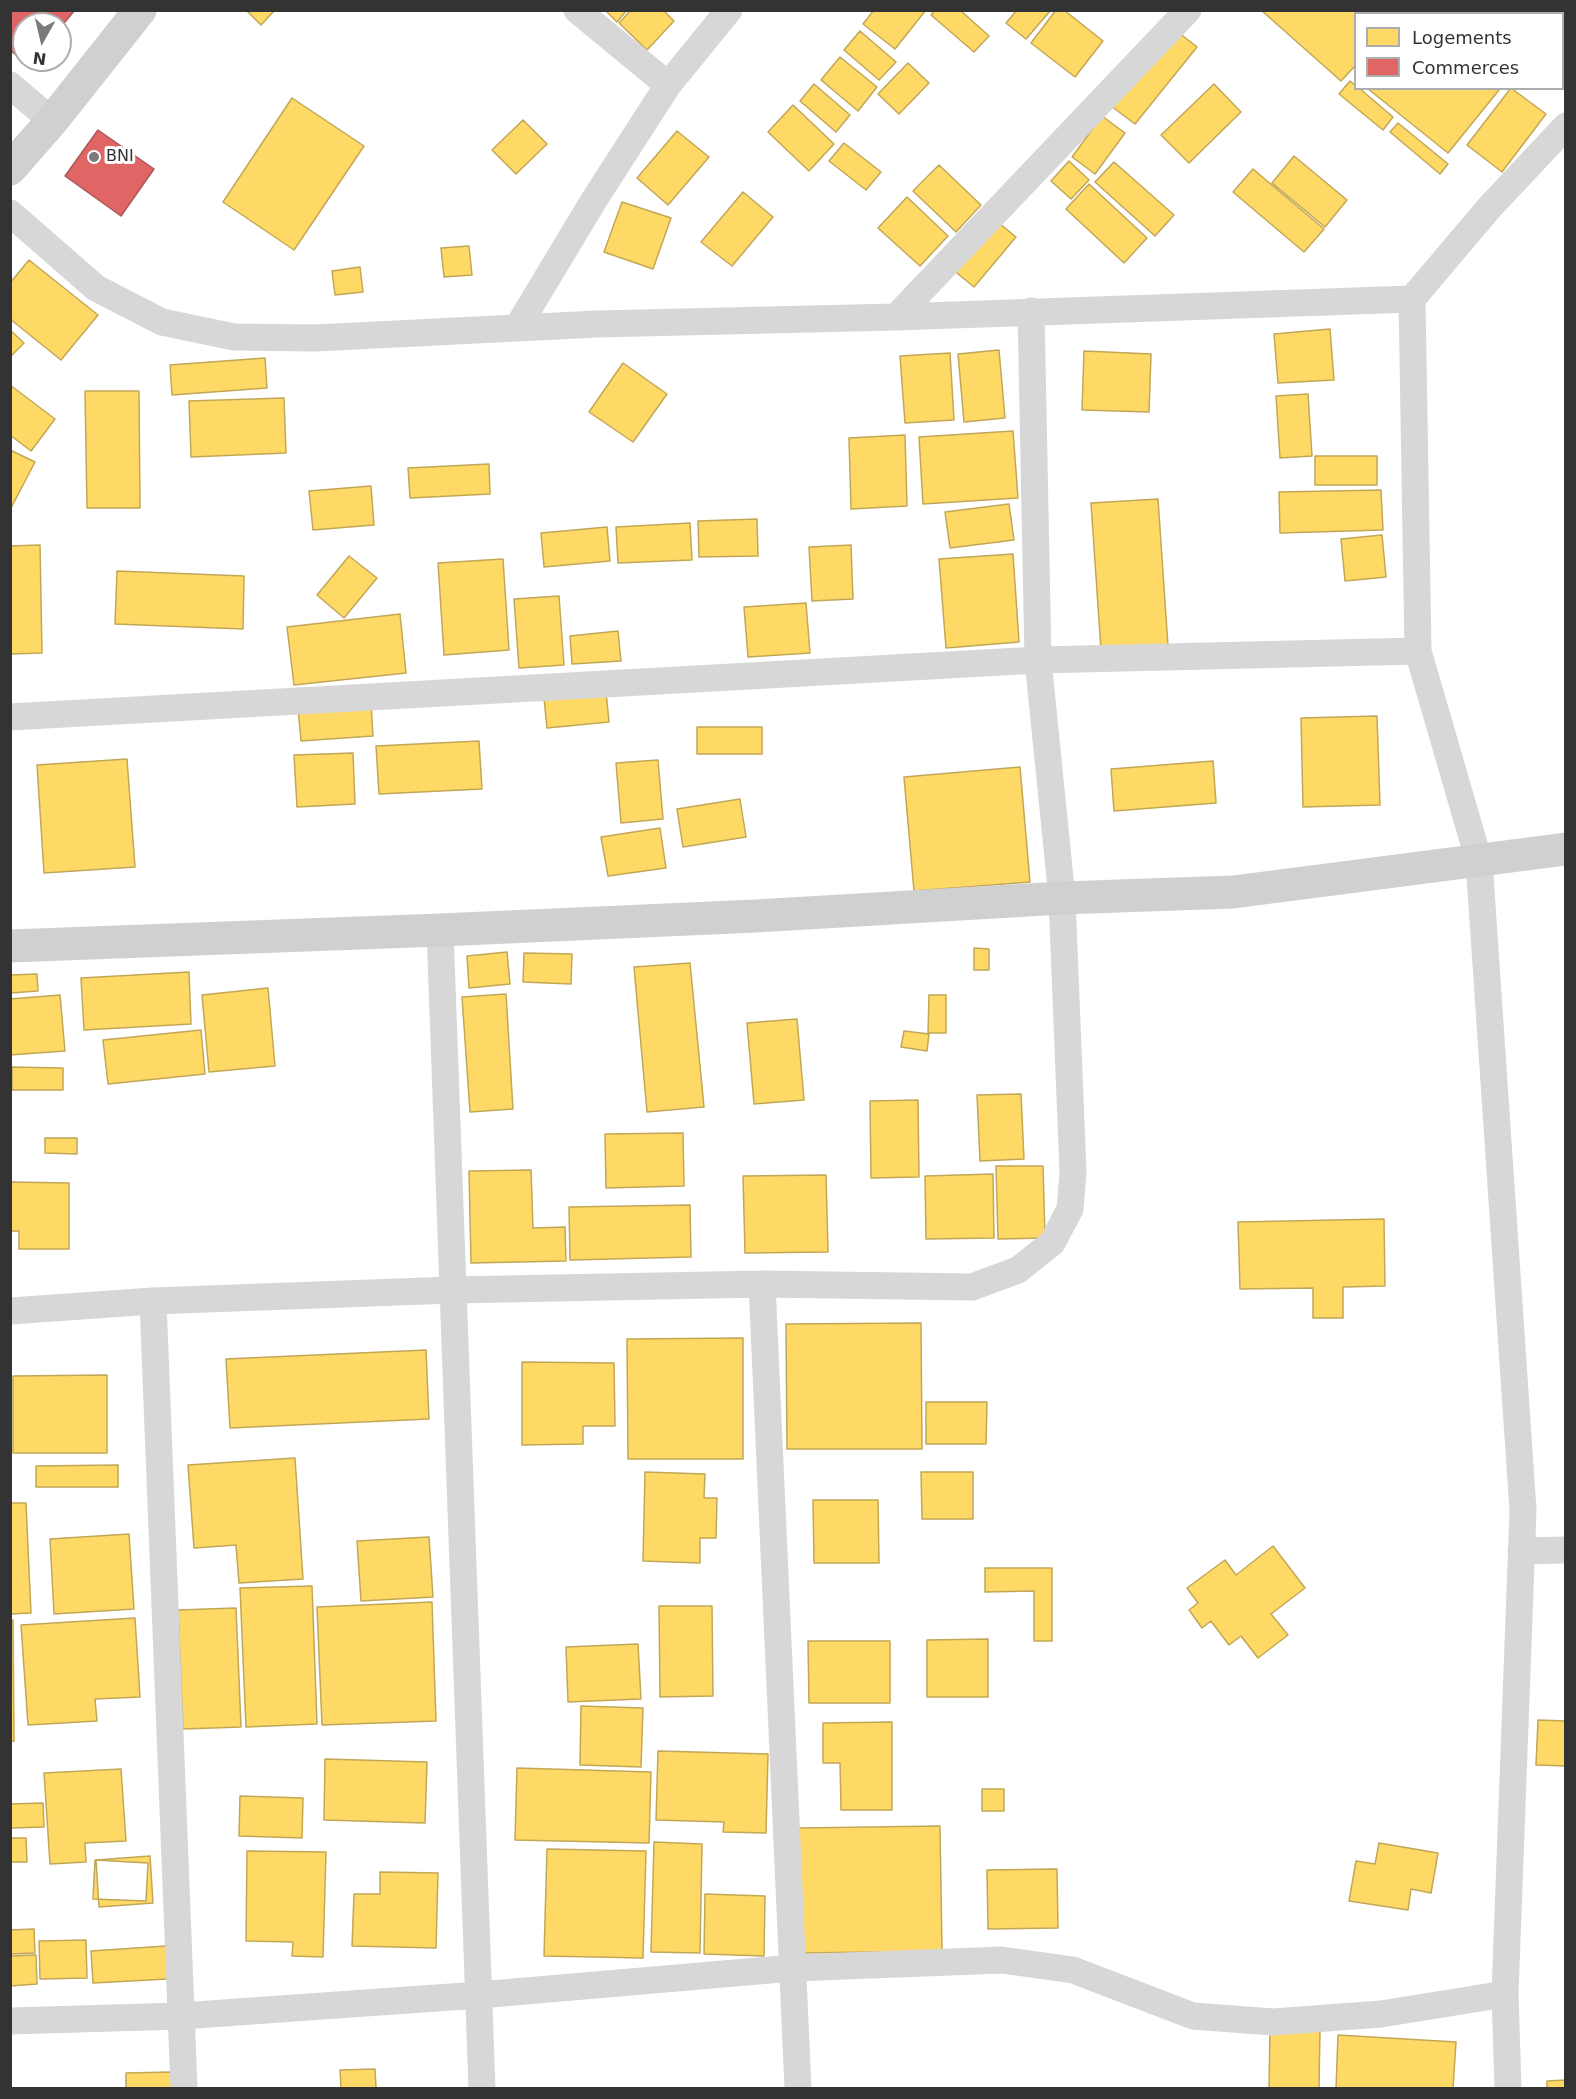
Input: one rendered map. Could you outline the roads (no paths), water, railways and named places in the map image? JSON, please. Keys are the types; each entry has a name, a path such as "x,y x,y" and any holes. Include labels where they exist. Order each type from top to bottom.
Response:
{"main road":[{"path":"10,169 52,122 140,10"},
{"path":"10,945 440,930 756,916 1062,898 1233,892 1566,849"}],"street":[{"path":"577,10 668,85"},
{"path":"517,328 594,200 668,85 729,10"},
{"path":"896,317 1188,10"},
{"path":"10,85 52,122"},
{"path":"1508,2088 1505,1994 1522,1510 1479,861 1418,651 1412,299 1489,208 1566,126"},
{"path":"10,213 96,288 162,322 234,337 315,338 723,320 896,317 1412,299"},
{"path":"10,1311 153,1301 453,1290 762,1284 972,1287 1018,1270 1052,1243 1070,1209 1073,1172 1062,898 1038,660 1031,311"},
{"path":"10,717 1038,660 1418,651"},
{"path":"440,930 482,2088"},
{"path":"762,1284 798,2088"},
{"path":"153,1301 183,2088"},
{"path":"1521,1551 1566,1550"},
{"path":"10,2020 181,2016 479,1995 793,1968 1002,1960 1073,1970 1193,2016 1273,2022 1381,2014 1505,1994"}],"place":[{"name":"BNI","path":"94,157"}]}
